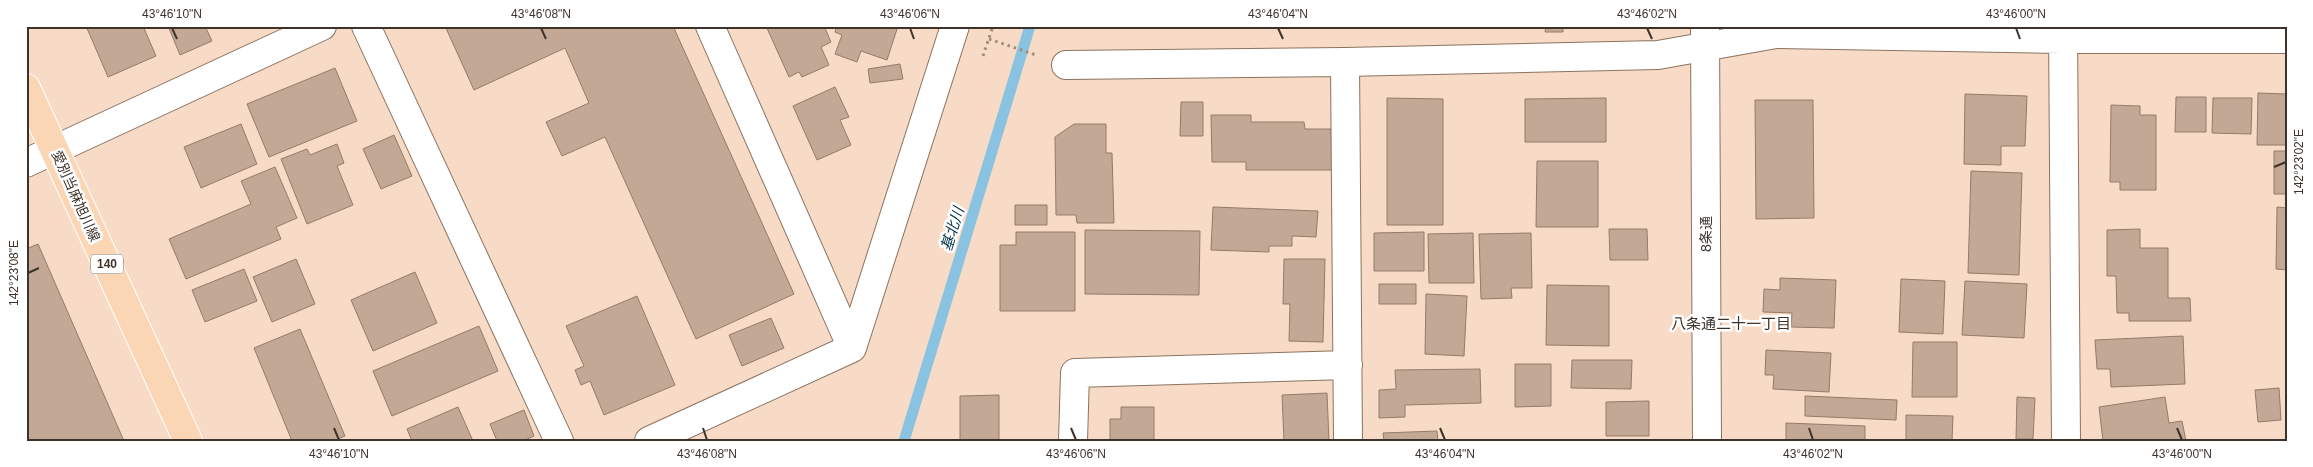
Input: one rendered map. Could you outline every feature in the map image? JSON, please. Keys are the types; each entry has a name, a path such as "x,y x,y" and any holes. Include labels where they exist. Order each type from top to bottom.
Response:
{"main road":[{"name":"愛別当麻旭川線","path":"26,88 188,441"}],"street":[{"path":"26,163 322,26"},
{"path":"366,26 559,441"},
{"path":"710,26 852,348"},
{"path":"649,441 852,348 955,26"},
{"path":"2063,33 2066,441"},
{"path":"1066,65 1345,62 1658,55 1705,36 1776,34 2063,33 2287,39"},
{"name":"8条通","path":"1705,36 1707,441"},
{"path":"1345,62 1348,441"},
{"path":"1073,441 1075,373 1348,366"}],"path":[{"path":"989,39 1005,44"}],"building":[{"path":"86,26 143,26 156,56 108,77"},
{"path":"168,26 205,26 212,41 180,55"},
{"path":"445,26 673,26 794,294 696,339 605,137 562,156 546,122 589,103 565,48 474,90"},
{"path":"766,26 824,26 831,42 821,47 829,65 802,77 799,72 789,77"},
{"path":"837,26 898,26 887,60 861,51 857,62 835,54 842,35 835,32"},
{"path":"1546,26 1563,26 1563,32 1545,32"},
{"path":"900,64 903,79 870,83 868,69"},
{"path":"335,68 357,121 269,157 247,104"},
{"path":"835,87 849,117 840,120 851,145 817,160 793,106"},
{"path":"2258,93 2287,94 2287,145 2257,145"},
{"path":"1965,94 2027,96 2025,146 2001,146 2001,165 1964,164"},
{"path":"2176,97 2206,97 2206,132 2175,132"},
{"path":"1387,98 1443,99 1443,225 1387,225"},
{"path":"1606,98 1606,142 1525,142 1525,99"},
{"path":"2213,98 2252,98 2251,134 2212,133"},
{"path":"1755,100 1813,100 1814,218 1756,219"},
{"path":"1181,102 1203,102 1203,136 1180,136"},
{"path":"2111,105 2140,106 2140,115 2156,115 2156,190 2120,190 2120,182 2110,182"},
{"path":"1211,115 1251,115 1251,122 1304,122 1305,129 1331,129 1332,170 1246,170 1246,162 1212,162"},
{"path":"241,124 257,164 201,188 184,147"},
{"path":"1074,124 1106,124 1106,153 1112,153 1114,223 1077,223 1076,215 1056,215 1055,137"},
{"path":"394,135 412,176 381,189 363,149"},
{"path":"337,144 344,163 337,166 353,205 307,224 281,159 307,149 310,155"},
{"path":"2274,151 2287,151 2287,194 2274,194"},
{"path":"1537,161 1598,161 1598,227 1536,227"},
{"path":"275,167 297,218 276,227 281,239 186,279 169,239 251,204 241,181"},
{"path":"1971,171 2022,173 2019,275 1968,273"},
{"path":"1015,205 1047,205 1047,225 1015,225"},
{"path":"1213,207 1318,211 1316,237 1292,236 1292,246 1269,246 1269,252 1211,250"},
{"path":"2277,207 2287,208 2287,270 2276,269"},
{"path":"1609,229 1647,229 1648,260 1610,260"},
{"path":"2140,229 2140,248 2168,248 2168,298 2190,298 2191,321 2129,321 2129,313 2117,313 2116,276 2107,276 2107,230"},
{"path":"1085,230 1200,231 1199,295 1085,294"},
{"path":"1016,232 1075,232 1075,311 1000,311 1000,245 1016,245"},
{"path":"1424,232 1424,271 1374,271 1374,233"},
{"path":"1473,233 1474,283 1429,283 1428,234"},
{"path":"1531,233 1532,288 1511,288 1512,298 1481,299 1479,234"},
{"path":"38,244 124,441 26,441 26,249"},
{"path":"296,259 315,304 272,322 253,277"},
{"path":"1284,259 1325,259 1323,342 1289,341 1290,304 1283,304"},
{"path":"244,269 257,301 205,322 192,290"},
{"path":"415,272 437,323 373,351 351,300"},
{"path":"1780,278 1836,280 1834,328 1791,327 1792,313 1763,312 1764,289 1780,290"},
{"path":"1901,279 1945,281 1943,334 1899,332"},
{"path":"1965,281 2027,284 2024,338 1962,335"},
{"path":"1379,284 1416,284 1416,304 1379,304"},
{"path":"1547,285 1609,286 1609,346 1546,345"},
{"path":"1426,294 1467,296 1464,356 1425,354"},
{"path":"637,296 675,385 604,415 590,381 581,385 575,370 584,366 566,326"},
{"path":"771,318 784,348 742,366 729,335"},
{"path":"479,326 498,371 392,416 373,371"},
{"path":"300,329 345,436 333,441 292,441 254,348"},
{"path":"2183,336 2185,384 2111,387 2110,369 2097,369 2095,340"},
{"path":"1913,342 1957,342 1957,397 1912,397"},
{"path":"1766,350 1831,353 1829,392 1773,389 1774,375 1765,375"},
{"path":"1572,360 1632,360 1631,389 1571,388"},
{"path":"1515,364 1551,364 1551,406 1515,407"},
{"path":"1480,369 1481,403 1405,405 1405,417 1379,418 1379,390 1396,389 1395,370"},
{"path":"2279,388 2281,420 2258,422 2255,390"},
{"path":"1327,393 1329,441 1284,441 1282,395"},
{"path":"999,395 999,441 960,441 960,396"},
{"path":"1805,396 1897,400 1896,420 1805,416"},
{"path":"2017,397 2035,398 2033,439 2016,439"},
{"path":"2165,397 2169,423 2182,421 2186,441 2103,441 2099,407"},
{"path":"1649,401 1649,436 1606,436 1606,402"},
{"path":"458,407 473,441 412,441 407,429"},
{"path":"1121,407 1154,407 1154,441 1110,441 1110,419 1121,419"},
{"path":"524,410 534,436 523,441 497,441 490,424"},
{"path":"1906,415 1953,416 1952,441 1906,441"},
{"path":"1786,423 1865,426 1865,441 1786,441"},
{"path":"1437,431 1438,441 1384,441 1383,433"}],"waterway":[{"name":"基北川","path":"904,441 1030,26"}],"district":[{"name":"八条通二十一丁目","path":"1731,323"}]}
